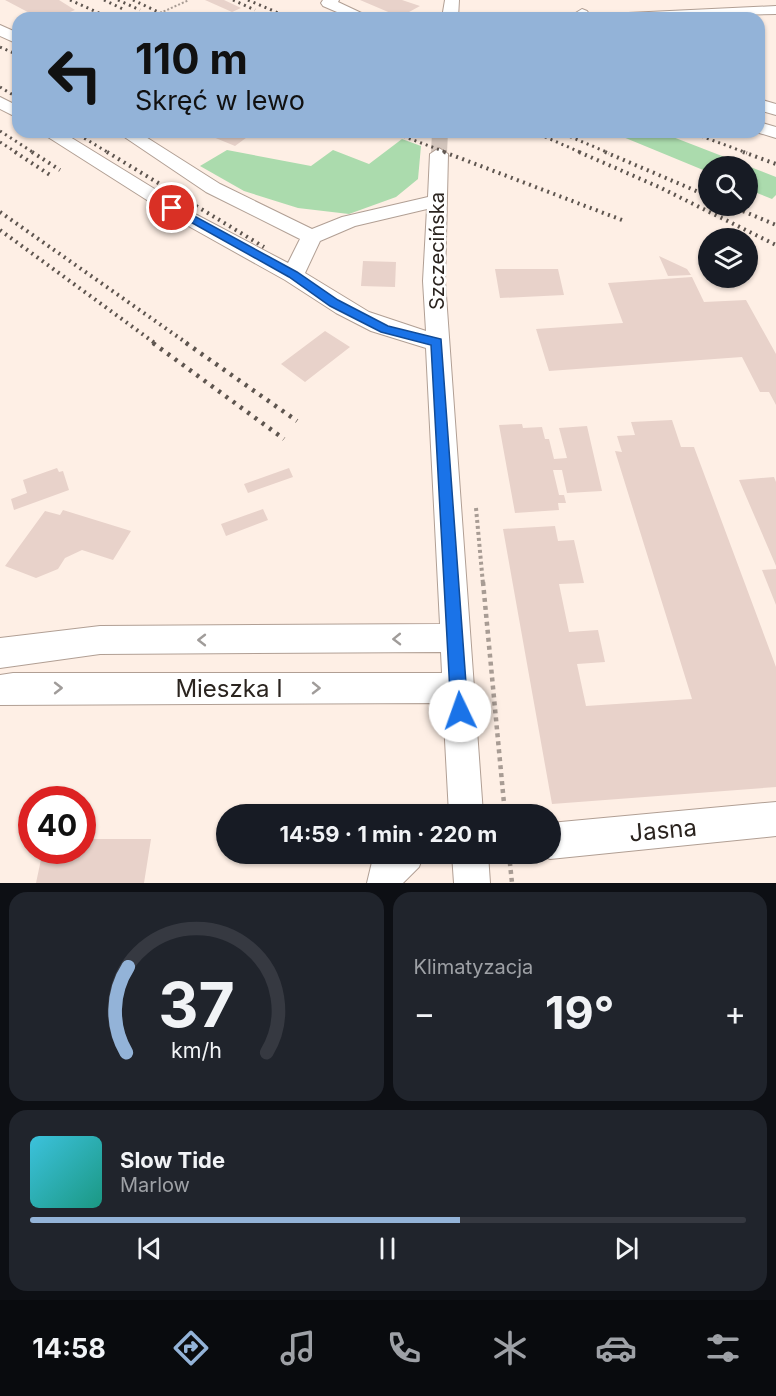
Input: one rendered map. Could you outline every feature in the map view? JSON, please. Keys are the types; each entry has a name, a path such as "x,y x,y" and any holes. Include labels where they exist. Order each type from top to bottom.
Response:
{"street":[{"path":"332,0 328,3 350,12"},
{"path":"739,12 776,10"},
{"path":"59,138 190,219 293,275 334,303 385,329 437,342"},
{"path":"135,138 213,188 312,237"},
{"name":"Szczecińska","path":"439,154 434,240 437,342 465,804"},
{"path":"293,275 312,237 349,221 436,201"},
{"path":"0,653 100,640 455,638"},
{"name":"Mieszka I","path":"0,690 13,688 459,688"},
{"name":"Jasna","path":"561,840 776,819"},
{"path":"385,883 385,875 396,864"},
{"path":"471,864 472,883"}],"path":[{"path":"162,12 189,0"},
{"path":"510,864 512,883"}],"green space":[{"path":"626,138 675,138 722,156 698,156 698,168"},
{"path":"402,139 421,146 418,179 396,197 349,214 298,208 244,191 200,166 227,150 311,166 333,150 369,164"},
{"path":"758,170 776,177 776,195 772,199 758,193"}],"building":[{"path":"5,0 59,0 75,10 70,12 28,12"},
{"path":"205,0 224,0 241,8 232,12"},
{"path":"360,0 402,0 420,6 409,12 388,12"},
{"path":"216,138 246,138 235,146"},
{"path":"659,256 687,269 691,275 668,276"},
{"path":"363,261 396,262 395,287 361,286"},
{"path":"495,269 558,269 564,295 500,298"},
{"path":"692,277 704,302 746,300 776,354 776,405 769,392 760,392 742,357 549,371 536,329 623,323 608,283"},
{"path":"325,331 350,347 305,382 281,364"},
{"path":"672,420 681,447 694,447 776,667 776,787 552,804 503,529 555,526 558,541 574,540 584,583 559,584 569,632 598,630 605,662 577,664 586,706 692,699 615,451 622,452 617,436 635,435 631,422"},
{"path":"522,424 523,428 542,427 545,439 549,439 554,459 567,458 559,428 587,426 602,491 567,493 562,470 553,470 559,495 564,495 566,503 558,503 559,510 515,513 499,425"},
{"path":"57,468 59,472 63,471 69,490 14,510 11,499 27,493 23,480"},
{"path":"289,468 293,477 248,493 244,484"},
{"path":"774,477 776,482 776,566 739,480"},
{"path":"263,509 268,520 226,536 221,524"},
{"path":"63,510 131,531 113,560 82,550 65,558 58,569 36,578 5,566 45,511 60,515"},
{"path":"776,569 776,605 762,570"},
{"path":"96,839 151,839 144,883 36,883 40,864 96,864"}],"tunnel":[{"path":"439,153 440,138"}],"railway":[{"path":"70,0 97,12"},
{"path":"104,0 125,10"},
{"path":"118,0 140,10"},
{"path":"133,0 158,12"},
{"path":"233,0 255,10"},
{"path":"248,0 276,12"},
{"path":"0,47 12,52"},
{"path":"0,87 12,94"},
{"path":"0,131 34,153"},
{"path":"84,138 109,153"},
{"path":"408,138 448,153"},
{"path":"548,138 582,153"},
{"path":"573,138 609,153"},
{"path":"706,138 747,153"},
{"path":"0,142 17,153"},
{"path":"15,152 50,175"},
{"path":"32,152 60,170"},
{"path":"107,152 264,247"},
{"path":"444,152 622,220"},
{"path":"579,152 659,187 776,245"},
{"path":"605,152 698,192"},
{"path":"743,152 776,164"},
{"path":"0,212 188,344"},
{"path":"755,216 776,225"},
{"path":"0,230 156,344"},
{"path":"153,343 284,439"},
{"path":"186,343 297,421"}],"route":[{"path":"172,208 293,275 334,303 385,329 437,342 460,711"}]}
